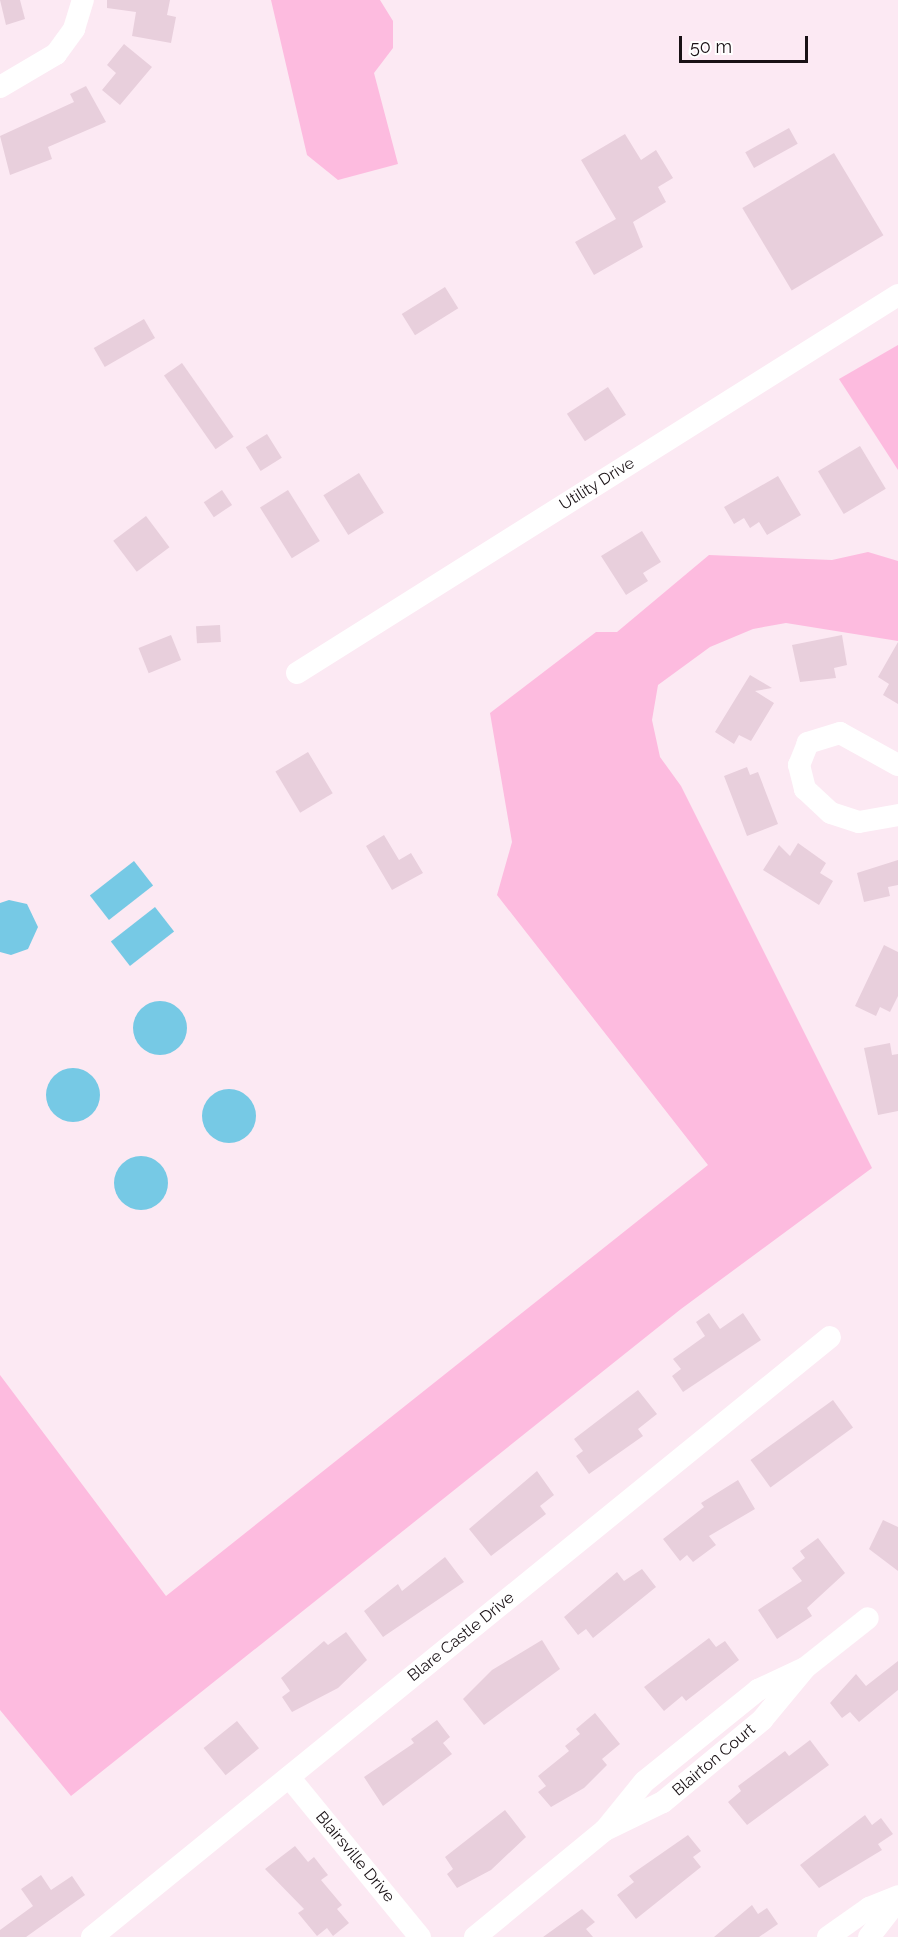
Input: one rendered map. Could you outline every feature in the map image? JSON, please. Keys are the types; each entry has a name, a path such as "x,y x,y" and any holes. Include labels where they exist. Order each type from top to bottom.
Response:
{"street":[{"path":"0,87 56,54 74,29 83,0"},
{"name":"Utility Drive","path":"297,674 898,295"},
{"path":"898,765 840,733 808,743 799,765 804,789 831,813 859,822 898,815"},
{"name":"Blare Castle Drive","path":"92,1937 830,1337"},
{"name":"Blairton Court","path":"475,1937 606,1830 623,1803 653,1774 758,1690 805,1668 868,1618"},
{"name":"Blairsville Drive","path":"289,1777 420,1937"},
{"path":"828,1937 869,1908 898,1898"},
{"path":"869,1937 898,1898"}],"shaded area":[{"path":"271,0 380,0 393,21 393,48 374,73 398,164 338,180 307,155"},
{"path":"898,345 898,470 839,379"},
{"path":"868,552 898,561 898,641 786,623 753,629 710,647 658,685 652,720 660,757 681,786 872,1168 681,1309 71,1796 0,1710 0,1375 166,1596 708,1165 497,895 512,842 490,713 596,632 617,632 709,555 832,560"}],"water":[{"path":"134,861 153,885 109,920 90,895"},
{"path":"9,900 27,904 38,927 28,949 11,955 0,952 0,903"},
{"path":"155,907 174,931 130,966 111,941"},
{"path":"155,1001 165,1001 175,1005 183,1013 187,1028 183,1043 175,1051 165,1055 155,1055 145,1051 137,1043 133,1033 133,1023 137,1013 145,1005"},
{"path":"68,1068 78,1068 88,1072 96,1080 100,1095 96,1110 88,1118 78,1122 68,1122 58,1118 50,1110 46,1100 46,1090 50,1080 58,1072"},
{"path":"224,1089 234,1089 244,1093 252,1101 256,1116 252,1131 244,1139 234,1143 224,1143 214,1139 206,1131 202,1121 202,1111 206,1101 214,1093"},
{"path":"136,1156 146,1156 156,1160 164,1168 168,1183 164,1198 156,1206 146,1210 136,1210 126,1206 118,1198 114,1188 114,1178 118,1168 126,1160"}],"building":[{"path":"0,0 20,0 25,19 6,25"},
{"path":"107,0 170,0 167,15 176,17 171,43 132,36 136,12 107,8"},
{"path":"124,44 152,67 120,105 102,90 116,73 107,65"},
{"path":"86,86 106,122 48,147 52,159 10,175 0,136 74,102 70,94"},
{"path":"789,128 798,144 754,168 745,152"},
{"path":"625,134 641,160 656,150 673,178 658,187 666,202 633,222 643,247 594,275 575,242 616,219 581,160"},
{"path":"834,153 883,235 792,290 742,208"},
{"path":"445,287 458,308 415,335 402,314"},
{"path":"144,319 155,338 105,367 94,348"},
{"path":"182,363 234,437 216,449 164,376"},
{"path":"608,387 626,415 585,441 567,414"},
{"path":"267,434 282,458 261,471 246,447"},
{"path":"860,446 886,489 844,514 818,471"},
{"path":"359,473 384,513 348,535 323,495"},
{"path":"778,476 801,515 767,535 759,522 750,528 744,518 734,524 724,507"},
{"path":"222,490 232,505 214,517 204,502"},
{"path":"288,490 320,541 292,558 260,507"},
{"path":"146,516 169,547 137,572 113,541"},
{"path":"642,531 661,562 643,573 648,581 626,595 601,556"},
{"path":"220,625 221,642 197,643 196,626"},
{"path":"171,635 181,660 149,673 139,648"},
{"path":"842,635 847,665 834,668 836,678 800,682 792,645"},
{"path":"898,642 898,704 883,695 889,684 878,677"},
{"path":"750,675 772,688 755,691 774,703 751,741 739,735 734,744 715,732"},
{"path":"308,752 333,793 300,813 275,772"},
{"path":"747,767 750,775 758,772 778,824 747,836 724,776"},
{"path":"384,835 399,860 411,853 423,873 392,890 366,846"},
{"path":"798,843 826,863 820,873 833,881 819,905 763,870 779,845 790,856"},
{"path":"898,860 898,885 888,887 890,896 864,902 857,873"},
{"path":"884,945 898,952 898,996 890,1012 880,1007 876,1016 855,1006"},
{"path":"890,1043 892,1055 898,1054 898,1111 878,1115 864,1048"},
{"path":"709,1313 720,1329 743,1313 761,1340 683,1392 672,1376 681,1369 673,1359 705,1336 696,1322"},
{"path":"638,1390 657,1414 638,1429 643,1436 589,1474 576,1456 583,1451 574,1439"},
{"path":"833,1400 853,1428 770,1487 750,1460"},
{"path":"537,1471 554,1495 540,1506 546,1514 491,1556 469,1529"},
{"path":"738,1480 755,1509 709,1536 716,1545 693,1562 687,1555 680,1561 663,1539 704,1507 701,1503"},
{"path":"883,1520 898,1527 898,1571 869,1549"},
{"path":"818,1538 845,1573 807,1608 812,1616 777,1639 758,1610 802,1581 792,1568 805,1558 800,1551"},
{"path":"445,1557 464,1582 383,1637 364,1611 398,1584 402,1591"},
{"path":"642,1569 656,1587 593,1638 586,1629 578,1635 564,1617 617,1572 624,1581"},
{"path":"346,1632 367,1660 338,1688 292,1712 282,1697 290,1691 281,1678 324,1641 328,1645"},
{"path":"709,1638 716,1647 725,1641 739,1660 686,1701 682,1696 664,1711 644,1687"},
{"path":"542,1640 560,1669 484,1725 463,1699 492,1670"},
{"path":"898,1661 898,1690 859,1722 850,1712 842,1718 830,1703 856,1674 866,1686"},
{"path":"595,1713 620,1744 602,1759 607,1765 584,1788 551,1807 538,1792 546,1786 538,1776 569,1751 565,1746 580,1734 576,1729"},
{"path":"437,1720 450,1737 443,1743 452,1754 383,1806 364,1777 414,1743 411,1739"},
{"path":"237,1721 259,1748 226,1775 204,1748"},
{"path":"810,1740 829,1765 747,1825 728,1802 741,1791 738,1786 785,1751 789,1756"},
{"path":"505,1810 526,1837 491,1870 457,1888 447,1874 453,1869 445,1857"},
{"path":"865,1815 872,1825 881,1818 893,1834 878,1844 882,1850 819,1888 800,1865"},
{"path":"688,1835 701,1851 693,1857 701,1867 636,1919 617,1895 634,1882 629,1876"},
{"path":"295,1846 308,1862 314,1857 328,1875 321,1880 342,1905 337,1909 349,1923 333,1936 327,1928 317,1936 298,1913 304,1909 265,1869"},
{"path":"41,1875 51,1890 72,1876 85,1895 26,1937 0,1937 0,1930 33,1906 21,1889"},
{"path":"752,1905 758,1914 767,1908 778,1924 759,1937 714,1937"},
{"path":"582,1909 595,1922 586,1929 593,1937 543,1937"}]}
